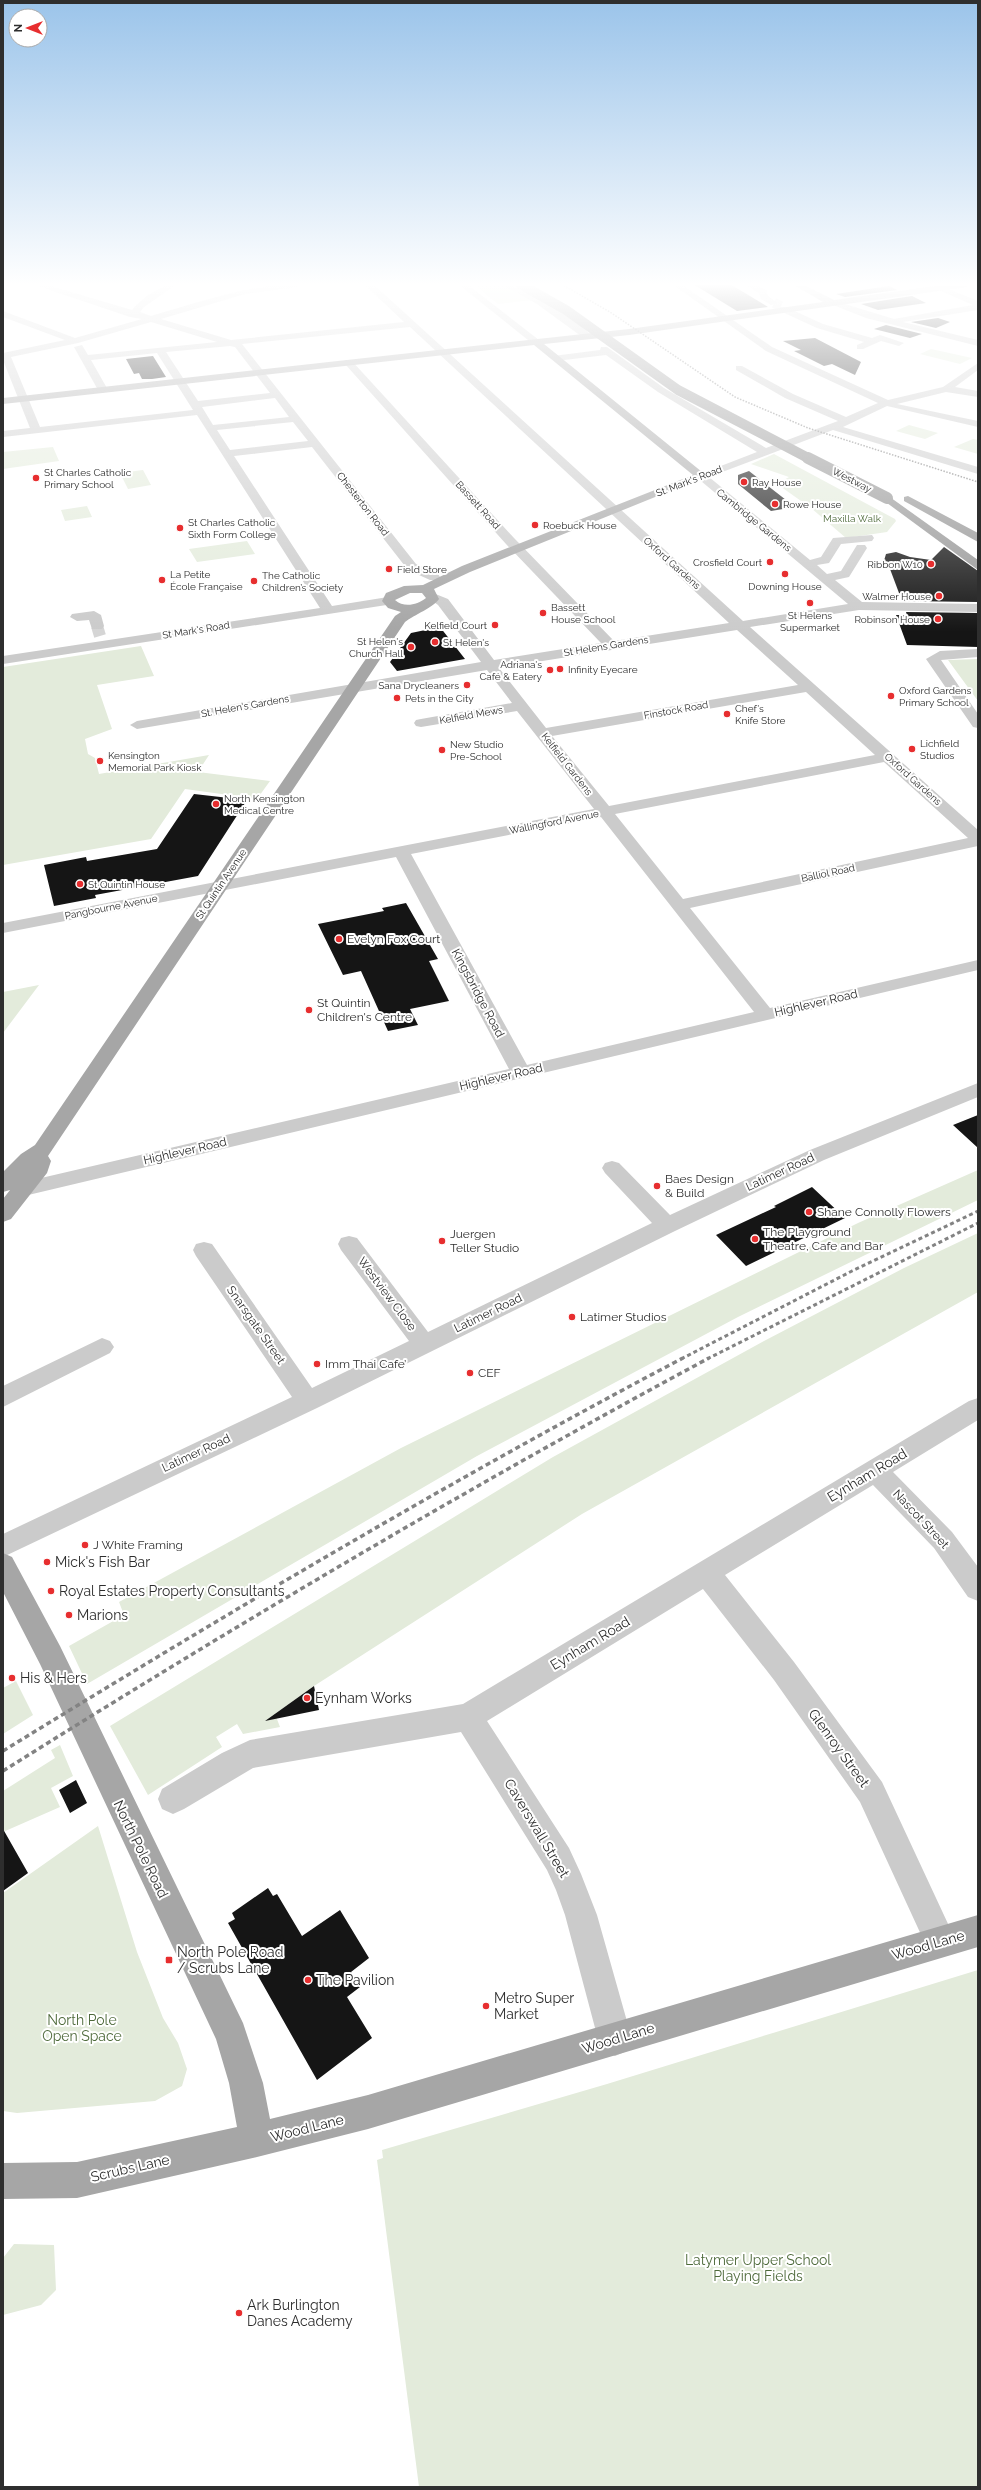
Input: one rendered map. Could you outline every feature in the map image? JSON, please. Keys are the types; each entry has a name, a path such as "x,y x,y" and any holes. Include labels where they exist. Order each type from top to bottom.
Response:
{"highway":[{"name":"Westway","path":"696,400 736,422 893,496 978,555"},
{"name":"Westway","path":"716,400 893,496 978,546"},
{"path":"893,496 978,538"},
{"path":"893,496 978,566"}],"main road":[{"name":"Cambridge Gardens","path":"608,400 701,476"},
{"name":"St. Mark's Road","path":"424,596 434,577 466,569 701,476"},
{"name":"St. Mark's Road","path":"424,596 466,569"},
{"name":"St Quintin Avenue","path":"396,609 391,596 408,589 424,596"},
{"name":"St Quintin Avenue","path":"3,1185 28,1159 42,1150 353,687 396,609 424,596"},
{"name":"St Quintin Avenue","path":"3,1214 40,1168 42,1150"},
{"name":"North Pole Road","path":"5,1574 50,1655 231,2035 246,2083 256,2140"},
{"name":"Wood Lane","path":"256,2140 368,2112 940,1941 978,1931"},
{"name":"Scrubs Lane","path":"3,2181 77,2180 130,2166 256,2140"}],"street":[{"path":"24,400 37,431"},
{"path":"192,400 328,610"},
{"path":"3,434 37,431 246,400"},
{"name":"Chesterton Road","path":"282,400 412,567 434,577"},
{"name":"Bassett Road","path":"383,400 517,548 610,646"},
{"name":"Oxford Gardens","path":"494,400 808,687 888,757 978,840"},
{"path":"678,400 765,452"},
{"path":"798,400 846,421"},
{"path":"880,400 886,403 978,424"},
{"name":"St. Mark's Road","path":"701,476 833,427 886,403 897,400"},
{"path":"210,428 296,419"},
{"path":"966,432 978,424"},
{"path":"833,427 871,437 978,470"},
{"path":"871,437 886,430"},
{"path":"226,454 315,443"},
{"name":"Cambridge Gardens","path":"701,476 859,606"},
{"path":"808,564 825,560 837,541 865,543 845,574 825,578"},
{"name":"Chesterton Road","path":"412,567 413,573 424,596"},
{"name":"Kelfield Gardens","path":"424,596 445,606 521,706 766,1015"},
{"name":"St Helens Gardens","path":"353,687 859,606 978,608"},
{"name":"St Mark's Road","path":"3,660 100,635 328,610 396,609"},
{"path":"77,617 94,615 100,635"},
{"path":"978,653 940,655 933,659 978,724"},
{"name":"St. Helen's Gardens","path":"137,725 353,687"},
{"name":"Finstock Road","path":"543,733 808,687"},
{"name":"Kelfield Mews","path":"421,723 521,706"},
{"name":"Wallingford Avenue","path":"220,886 888,757"},
{"name":"Balliol Road","path":"679,905 978,840"},
{"name":"Kingsbridge Road","path":"401,851 521,1072"},
{"name":"Pangbourne Avenue","path":"3,928 220,886"},
{"name":"Highlever Road","path":"24,1189 978,965"},
{"name":"Latimer Road","path":"3,1546 308,1401 667,1225 817,1155 978,1090"},
{"path":"612,1168 667,1225"},
{"name":"Westview Close","path":"349,1244 424,1344"},
{"name":"Snarsgate Street","path":"204,1250 308,1401"},
{"path":"3,1397 102,1347"},
{"name":"Eynham Road","path":"173,1799 232,1763 250,1754 468,1717 978,1408"},
{"name":"Nascot Street","path":"875,1470 943,1540 978,1589"},
{"name":"Glenroy Street","path":"707,1573 784,1671 871,1792 940,1941"},
{"name":"Caverswall Street","path":"468,1717 558,1859 570,1885 581,1915 615,2039"}],"green space":[{"path":"909,425 938,433 925,439 896,431"},
{"path":"973,439 978,440 978,454 954,447"},
{"path":"53,447 59,461 3,469 3,452"},
{"name":"Maxilla Walk","path":"774,454 895,519 896,521 887,532 846,538 811,508 777,484 789,477 751,464"},
{"path":"143,470 151,485 128,489 120,473"},
{"path":"87,506 92,517 65,521 61,510"},
{"path":"247,541 255,554 197,562 189,549"},
{"path":"141,646 154,676 97,685 112,729 85,739 88,754 95,758 99,774 209,755 198,772 270,781 257,799 185,789 151,839 3,865 3,667"},
{"path":"978,659 978,701 948,660"},
{"path":"39,985 3,1033 3,992"},
{"path":"978,1170 978,1200 738,1317 477,1456 87,1684 69,1646 124,1615 119,1602 401,1448 858,1223"},
{"path":"978,1233 978,1292 582,1514 314,1686 275,1714 280,1727 243,1734 237,1724 216,1737 222,1747 148,1795 110,1726 553,1457 764,1341 904,1268"},
{"path":"16,1681 33,1715 3,1734 3,1688"},
{"path":"60,1745 73,1776 51,1788 60,1807 3,1832 3,1791 55,1758 51,1750"},
{"name":"North Pole Open Space","path":"98,1826 137,1952 163,2018 178,2043 187,2069 182,2086 155,2101 17,2113 3,2111 3,1893"},
{"name":"Latymer Upper School Playing Fields","path":"978,1970 978,2487 419,2487 377,2160 383,2158 382,2150 607,2084"},
{"path":"14,2244 54,2245 56,2290 41,2305 3,2315 3,2258"}],"building":[{"path":"749,471 795,507 771,511 738,484 738,475"},
{"path":"944,547 978,571 978,602 902,601 890,569 883,564 886,554 896,552 910,557 931,560"},
{"path":"906,612 978,613 978,647 907,645 896,615 907,615"},
{"path":"440,627 465,659 397,671 390,662 411,633"},
{"path":"194,794 247,800 198,876 95,895 96,898 54,906 44,865 86,857 87,861 157,849"},
{"path":"406,903 438,959 429,961 449,1001 410,1009 418,1025 388,1031 361,971 343,975 318,924 384,911 382,908"},
{"path":"978,1115 978,1148 953,1125"},
{"path":"812,1187 845,1218 746,1266 716,1235 776,1207 774,1206"},
{"name":"Eynham Works","path":"314,1686 319,1710 265,1721"},
{"path":"76,1780 87,1803 70,1813 59,1790"},
{"path":"3,1829 28,1873 3,1891"},
{"name":"The Pavilion","path":"268,1888 273,1896 277,1894 302,1936 340,1910 369,1958 351,1972 360,1987 347,1997 372,2038 317,2080 228,1923 235,1919 232,1913"}],"tunnel":[{"path":"97,626 100,636"}],"railway":[{"path":"743,400 808,428 978,482"},
{"path":"681,1359 852,1271 978,1211"},
{"path":"707,1359 978,1223"},
{"path":"3,1751 340,1549 596,1404 683,1358"},
{"path":"3,1771 177,1663 353,1558 441,1507 709,1358"}],"place":[{"name":"St Charles Catholic Primary School","path":"36,478"},
{"name":"Ray House","path":"744,482"},
{"name":"Rowe House","path":"775,504"},
{"name":"Roebuck House","path":"535,525"},
{"name":"St Charles Catholic Sixth Form College","path":"180,528"},
{"name":"Crosfield Court","path":"770,562"},
{"name":"Ribbon W10","path":"931,564"},
{"name":"Field Store","path":"389,569"},
{"name":"Downing House","path":"785,574"},
{"name":"La Petite École Française","path":"162,580"},
{"name":"The Catholic Children’s Society","path":"254,581"},
{"name":"Walmer House","path":"939,596"},
{"name":"St Helens Supermarket","path":"810,603"},
{"name":"Bassett House School","path":"543,613"},
{"name":"Robinson House","path":"938,619"},
{"name":"Kelfield Court","path":"495,625"},
{"name":"St Helen's","path":"435,642"},
{"name":"St Helen's Church Hall","path":"411,647"},
{"name":"Infinity Eyecare","path":"560,669"},
{"name":"Adriana's Café & Eatery","path":"550,670"},
{"name":"Sana Drycleaners","path":"467,685"},
{"name":"Oxford Gardens Primary School","path":"891,696"},
{"name":"Pets in the City","path":"397,698"},
{"name":"Chef's Knife Store","path":"727,714"},
{"name":"Lichfield Studios","path":"912,749"},
{"name":"New Studio Pre-School","path":"442,750"},
{"name":"Kensington Memorial Park Kiosk","path":"100,761"},
{"name":"North Kensington Medical Centre","path":"216,804"},
{"name":"St Quintin House","path":"80,884"},
{"name":"Evelyn Fox Court","path":"339,939"},
{"name":"St Quintin Children's Centre","path":"309,1010"},
{"name":"Baes Design & Build","path":"657,1186"},
{"name":"Shane Connolly Flowers","path":"809,1212"},
{"name":"The Playground Theatre, Cafe and Bar","path":"755,1239"},
{"name":"Juergen Teller Studio","path":"442,1241"},
{"name":"Latimer Studios","path":"572,1317"},
{"name":"Imm Thai Cafe’","path":"317,1364"},
{"name":"CEF","path":"470,1373"},
{"name":"J White Framing","path":"85,1545"},
{"name":"Mick's Fish Bar","path":"47,1562"},
{"name":"Royal Estates Property Consultants","path":"51,1591"},
{"name":"Marions","path":"69,1615"},
{"name":"His & Hers","path":"12,1678"},
{"name":"Eynham Works","path":"307,1698"},
{"name":"North Pole Road / Scrubs Lane","path":"169,1960"},
{"name":"The Pavilion","path":"308,1980"},
{"name":"Metro Super Market","path":"486,2006"},
{"name":"Ark Burlington Danes Academy","path":"239,2313"}]}
